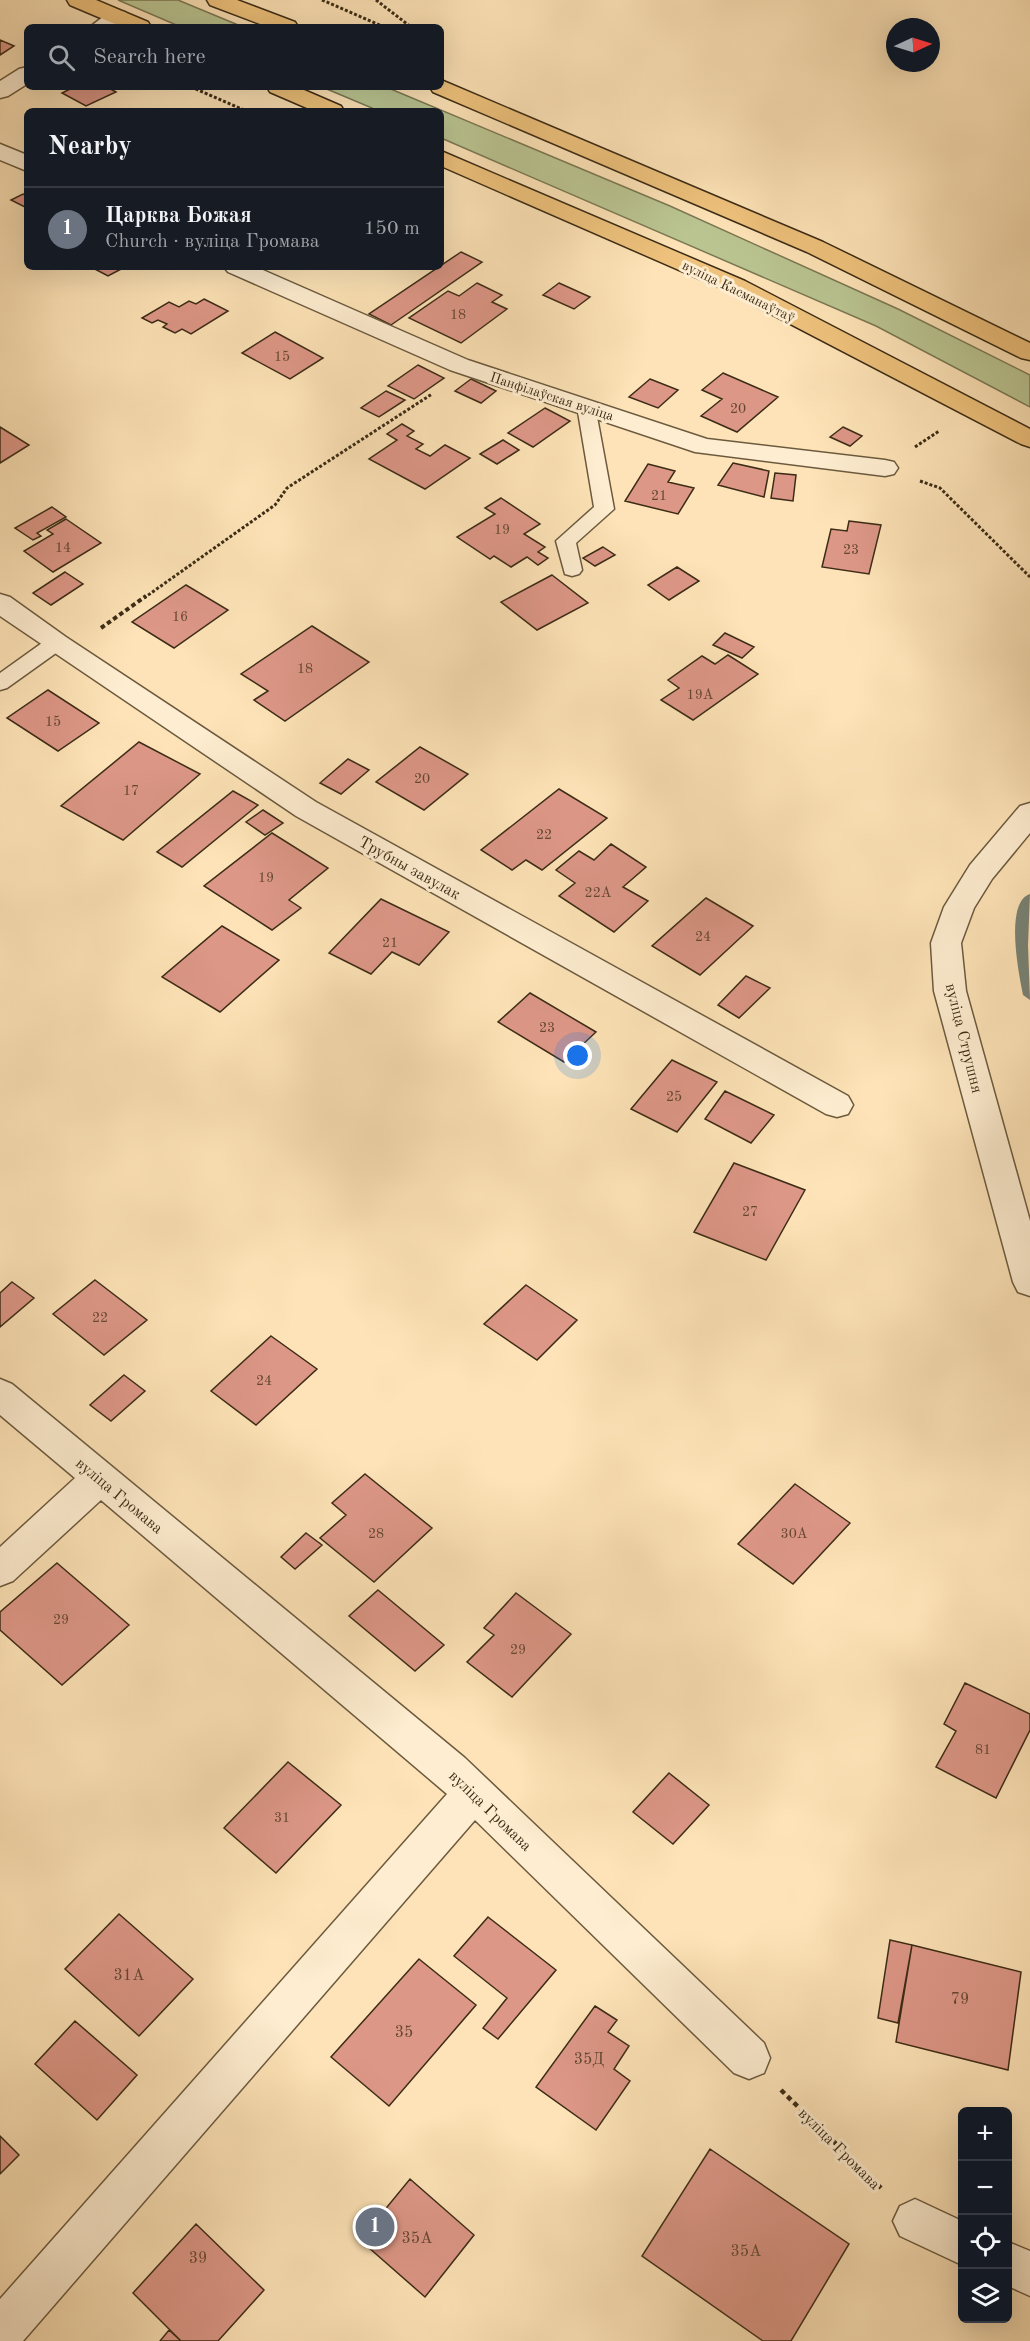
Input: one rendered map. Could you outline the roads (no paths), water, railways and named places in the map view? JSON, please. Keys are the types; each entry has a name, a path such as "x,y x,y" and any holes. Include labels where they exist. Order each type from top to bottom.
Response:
{"main road":[{"path":"78,0 109,22"},
{"path":"218,0 279,24"},
{"path":"444,88 815,247 1030,352"},
{"path":"285,90 326,108"},
{"name":"вуліца Касманаўтаў","path":"444,159 736,286 1030,439"}],"street":[{"path":"0,91 24,76"},
{"path":"0,151 24,163"},
{"name":"Панфілаўская вуліца","path":"243,270 470,369 704,446 885,468"},
{"name":"Трубны завулак","path":"0,603 62,647 306,809 837,1105"},
{"name":"вуліца Струшня","path":"1030,813 981,872 959,907 946,943 951,991 1030,1282"},
{"name":"вуліца Громава","path":"0,1394 451,1771 749,2058"},
{"path":"0,1570 100,1478"},
{"path":"0,2333 473,1793"},
{"path":"915,2221 958,2241"},
{"path":"1012,2266 1030,2274"}],"lane":[{"path":"572,570 566,541 604,509 586,406"},
{"path":"0,683 62,647"}],"waterway":[{"path":"1030,899 1026,904 1021,945 1030,995"}],"place":[{"name":"Царква Божая","path":"375,2227"}]}
